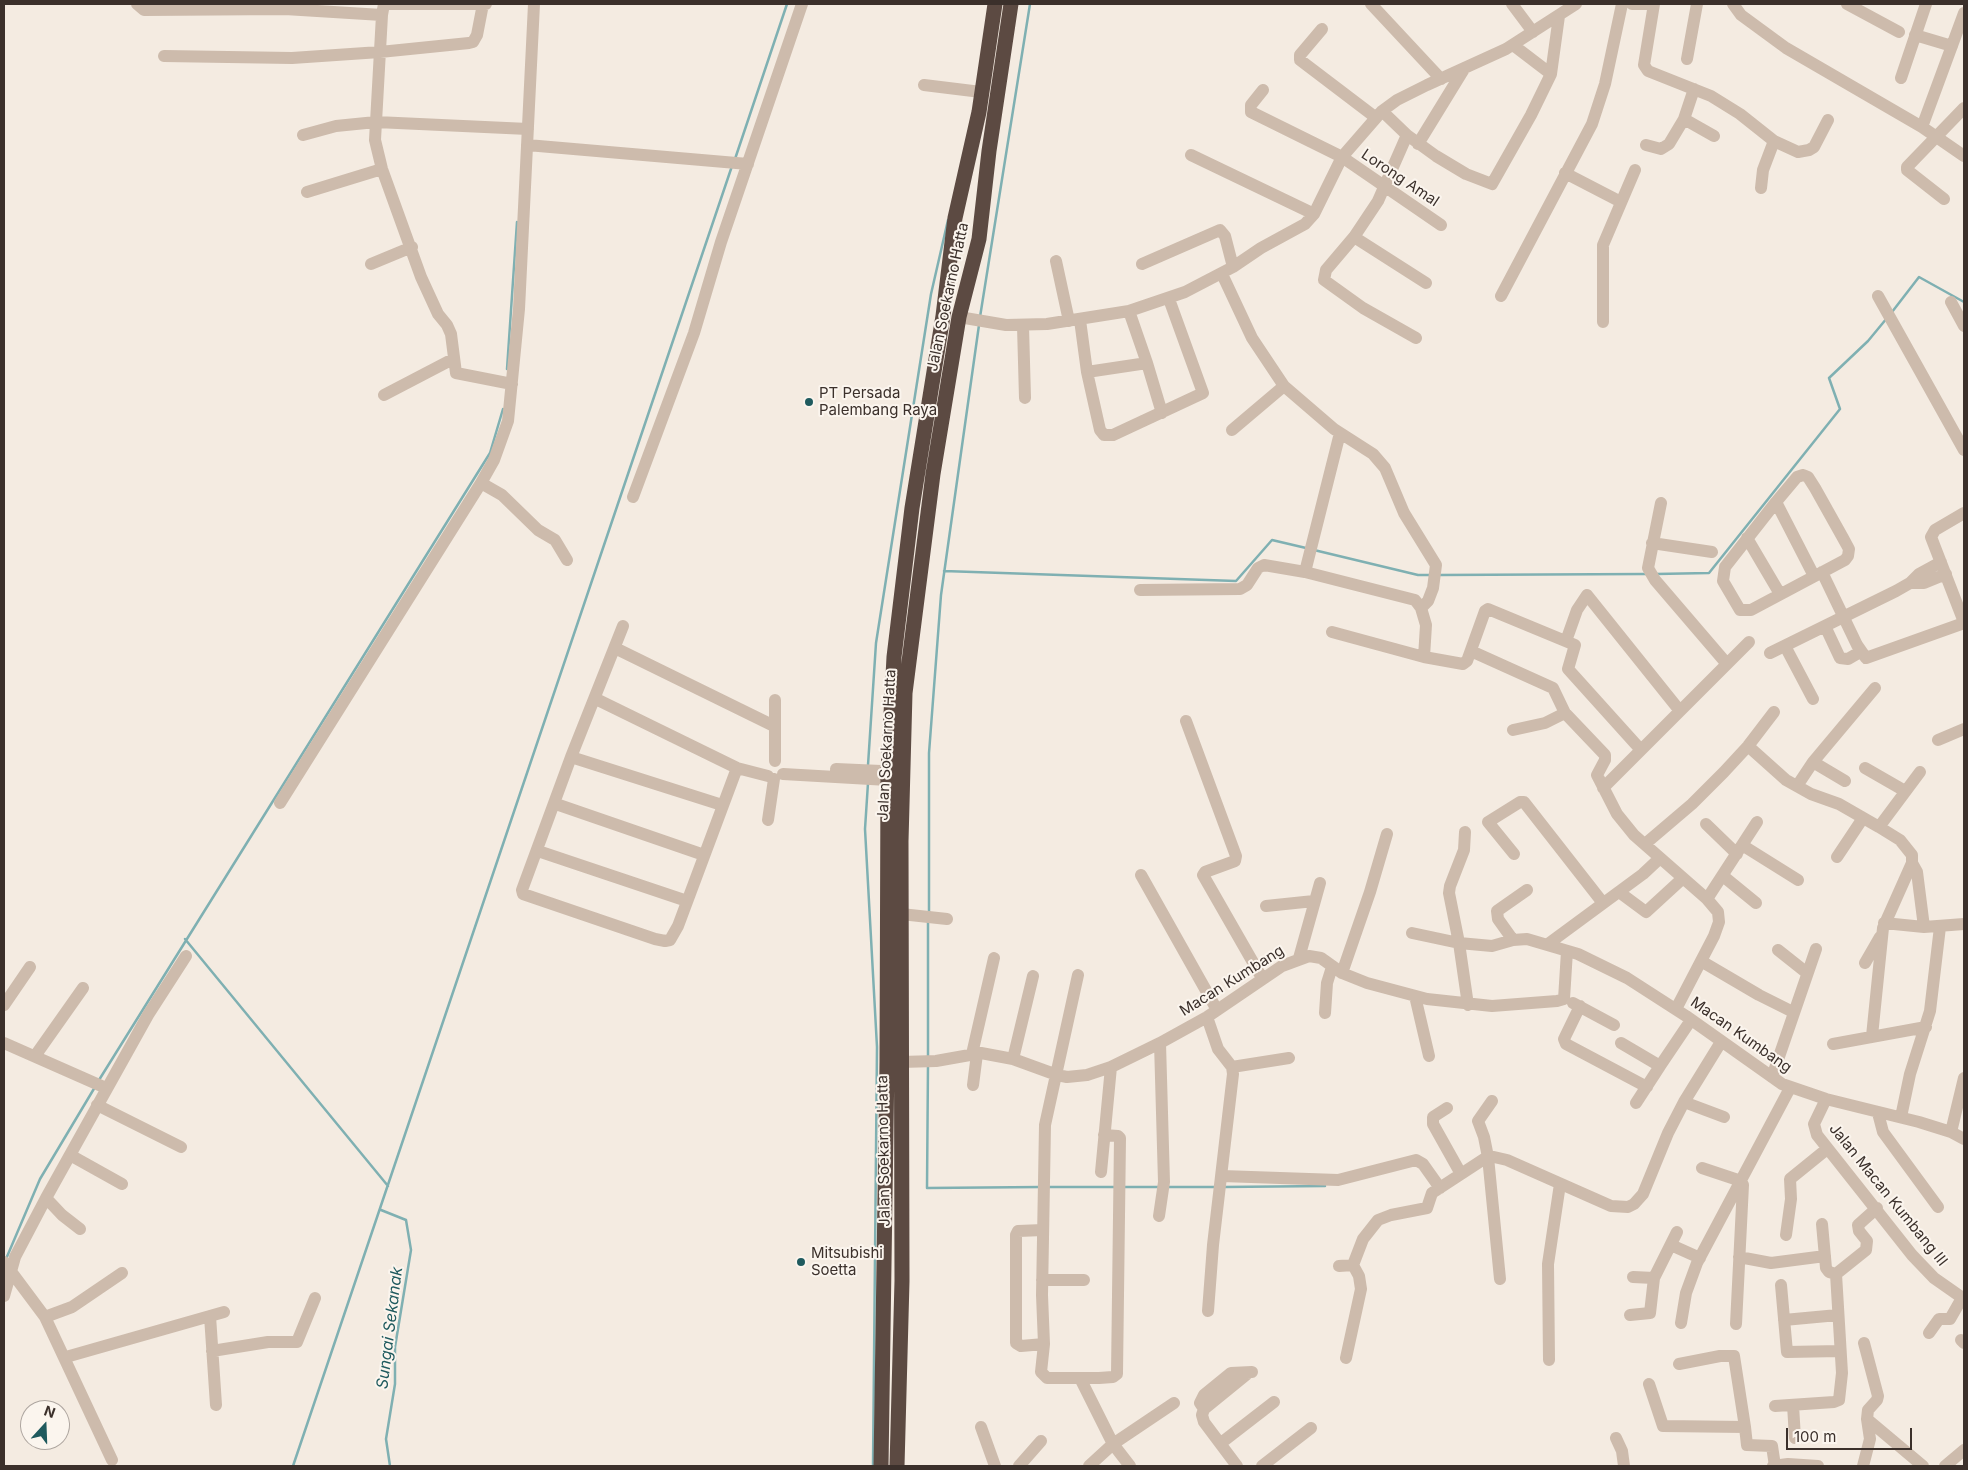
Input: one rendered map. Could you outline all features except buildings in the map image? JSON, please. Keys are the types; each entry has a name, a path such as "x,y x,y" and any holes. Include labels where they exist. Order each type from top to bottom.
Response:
{"highway":[{"name":"Jalan Soekarno Hatta","path":"881,1466 887,1062 883,776 912,508 943,316 955,218 982,92 996,4"},
{"name":"Jalan Soekarno Hatta","path":"897,1466 902,1262 901,914 903,718 933,474 965,318 982,220 989,151 1011,4"},
{"path":"897,633 912,634"}],"street":[{"path":"137,4 144,10 384,8 484,4 477,36 473,42 380,52 292,58 164,56"},
{"path":"280,803 481,483 494,460 508,421 510,384 519,309 527,145 526,129 534,4"},
{"path":"633,497 694,333 745,164 802,4"},
{"path":"1371,4 1441,79"},
{"path":"1512,4 1533,32"},
{"path":"965,318 1022,326 1129,311 1169,299 1227,270 1274,240 1296,231 1314,214 1342,157 1379,114 1398,100 1513,45 1576,4"},
{"path":"1501,296 1599,107 1622,4"},
{"path":"1632,4 1650,4"},
{"path":"1654,4 1645,68 1650,73 1694,89 1724,104 1774,141 1798,152 1809,150 1816,144 1828,120"},
{"path":"1687,59 1697,4"},
{"path":"1734,4 1742,15 1786,48 1922,127 1964,156"},
{"path":"1847,4 1899,32"},
{"path":"1901,78 1926,4"},
{"path":"384,8 376,122 376,151 382,169 431,300 451,334 456,373 510,384"},
{"path":"1922,127 1964,13"},
{"path":"1322,29 1300,55 1300,60 1379,114 1418,144 1466,174 1492,184 1531,116 1551,74 1559,16"},
{"path":"1915,35 1952,46"},
{"path":"1513,45 1551,74"},
{"path":"1418,144 1464,69"},
{"path":"924,85 982,92"},
{"path":"1646,145 1661,149 1667,147 1684,119 1694,89"},
{"name":"Lorong Amal","path":"1263,90 1251,105 1252,112 1342,157 1441,225"},
{"path":"1944,199 1907,168 1964,108"},
{"path":"1684,119 1714,136"},
{"path":"303,136 336,126 376,122 526,129"},
{"path":"1407,135 1385,187 1354,237 1326,270 1324,281 1362,308 1416,338"},
{"path":"1761,188 1763,170 1774,141"},
{"path":"527,145 745,164"},
{"path":"1191,155 1314,214"},
{"path":"307,192 382,169"},
{"path":"1603,322 1602,252 1621,202 1636,170"},
{"path":"1565,173 1621,202"},
{"path":"1142,264 1220,230 1225,236 1227,270 1252,338 1284,386 1340,433 1380,460 1390,477 1404,513 1430,553 1436,575 1428,601 1422,608"},
{"path":"1354,237 1426,283"},
{"path":"370,264 412,247"},
{"path":"1056,262 1075,320 1100,430 1104,435 1113,435 1200,396 1203,391 1169,299"},
{"path":"1878,296 1888,318 1964,450"},
{"path":"1951,302 1964,326"},
{"path":"1129,311 1162,413"},
{"path":"1022,326 1025,398"},
{"path":"384,395 453,359"},
{"path":"1087,372 1147,363"},
{"path":"1232,430 1284,386"},
{"path":"1304,572 1340,433"},
{"path":"1802,475 1808,477 1848,549 1848,556 1845,560 1748,611 1740,610 1724,585 1722,576 1728,562 1776,502 1798,477 1802,475"},
{"path":"481,483 502,495 538,530 555,540 567,560"},
{"path":"1776,502 1844,617 1860,652 1865,657 1872,658 1964,623 1958,596 1943,568 1931,535 1940,527 1964,513"},
{"path":"1661,503 1652,543 1650,573 1727,664"},
{"path":"1747,538 1780,594"},
{"path":"1652,543 1712,552"},
{"path":"1140,590 1240,589 1247,584 1258,568 1264,565 1304,572 1410,598 1422,608 1427,634 1424,657"},
{"path":"1770,653 1910,584 1924,583 1943,568"},
{"path":"1566,641 1577,610 1587,595 1680,711"},
{"path":"1332,632 1424,657 1463,664 1467,662 1485,611 1488,609 1566,641 1576,647 1568,669 1641,750"},
{"path":"623,626 522,890 523,894 655,939 670,940 678,926 737,768"},
{"path":"1825,626 1840,658 1848,659 1860,652"},
{"path":"1601,784 1641,750 1749,642"},
{"path":"1785,646 1813,699"},
{"path":"615,648 774,726"},
{"path":"1471,651 1550,686 1555,690 1565,713 1605,755 1606,760 1598,773 1601,784 1617,814 1659,859 1708,899 1718,912 1718,922 1701,961 1676,1009"},
{"path":"1797,786 1812,762 1875,688"},
{"path":"596,699 737,768 883,776"},
{"path":"768,820 777,771 774,726 775,700"},
{"path":"1645,844 1692,804 1748,746 1774,712"},
{"path":"1513,730 1545,723 1565,713"},
{"path":"1186,721 1236,856 1235,861 1204,872 1204,875 1262,978"},
{"path":"1938,740 1964,730"},
{"path":"1748,746 1776,774 1880,826 1900,840 1910,850 1912,862 1917,872 1924,927"},
{"path":"572,757 722,805"},
{"path":"1812,762 1845,781"},
{"path":"1865,768 1905,791"},
{"path":"1880,826 1920,772"},
{"path":"1514,854 1488,822 1520,802 1524,802 1603,903"},
{"path":"556,804 704,855"},
{"path":"1837,858 1863,818"},
{"path":"1708,899 1757,822"},
{"path":"1706,824 1740,850 1798,880"},
{"path":"1465,832 1464,850 1449,889 1468,1005"},
{"path":"1325,1014 1327,983 1337,970 1370,892 1387,834"},
{"path":"538,851 687,901"},
{"path":"1548,944 1619,892 1659,859"},
{"path":"1865,963 1883,928 1912,862"},
{"path":"1141,875 1212,1013 1218,1049 1232,1067 1233,1088 1208,1311"},
{"path":"1723,876 1756,903"},
{"path":"1619,892 1646,912 1682,879"},
{"path":"1299,958 1320,883"},
{"path":"1513,940 1496,912 1526,890"},
{"path":"1266,906 1314,901"},
{"path":"901,914 947,919"},
{"path":"1883,928 1940,927 1964,924"},
{"path":"1901,1117 1910,1074 1926,1028 1940,927"},
{"path":"1872,1036 1883,928"},
{"name":"Macan Kumbang","path":"1412,932 1459,943 1492,946 1513,940 1527,939 1567,951 1627,978 1692,1020 1772,1078 1790,1088 1826,1099 1901,1117 1951,1132 1964,1140"},
{"path":"1772,1078 1816,949"},
{"path":"1778,950 1807,973"},
{"path":"1567,951 1564,999 1614,1025"},
{"path":"4,1296 8,1266 15,1257 97,1105 98,1085 148,1015 186,956"},
{"name":"Macan Kumbang","path":"901,1062 936,1061 974,1054 990,1054 1056,1075 1081,1076 1110,1067 1160,1043 1212,1013 1262,978 1299,958 1314,956 1337,970 1415,996 1468,1005 1530,1005 1564,999"},
{"path":"973,1085 974,1054 994,958"},
{"path":"1701,961 1758,995 1793,1012"},
{"path":"4,1005 30,967"},
{"path":"1078,975 1045,1125 1042,1280 1044,1344 1041,1372 1043,1376 1053,1379 1113,1377 1117,1374 1120,1300 1118,1187 1120,1138 1118,1136 1104,1135"},
{"path":"1013,1060 1033,976"},
{"path":"35,1056 83,988"},
{"path":"1415,996 1429,1056"},
{"path":"1580,1006 1564,1039 1566,1044 1647,1087"},
{"path":"1636,1103 1692,1020"},
{"path":"1832,1044 1926,1028"},
{"path":"1346,1358 1361,1289 1359,1276 1353,1265 1363,1239 1378,1220 1391,1215 1427,1208 1431,1195 1488,1157 1506,1160 1611,1206 1628,1207 1634,1204 1643,1194 1668,1133 1684,1102 1722,1042"},
{"path":"4,1043 98,1085"},
{"path":"1159,1216 1164,1186 1160,1043"},
{"path":"1621,1043 1660,1066"},
{"path":"1232,1067 1289,1058"},
{"path":"1101,1172 1110,1067"},
{"path":"1951,1132 1964,1078"},
{"path":"1681,1323 1686,1293 1700,1258 1728,1207 1739,1180 1790,1088"},
{"name":"Jalan Macan Kumbang III","path":"1826,1099 1813,1127 1827,1149 1924,1268 1963,1298"},
{"path":"1492,1102 1478,1121 1488,1157 1500,1279"},
{"path":"1684,1102 1724,1117"},
{"path":"97,1105 181,1147"},
{"path":"1447,1108 1433,1117 1433,1124 1462,1174"},
{"path":"1878,1112 1883,1132 1938,1206"},
{"path":"1786,1235 1791,1200 1790,1179 1827,1149"},
{"path":"70,1155 122,1184"},
{"path":"1221,1182 1338,1180 1416,1160 1420,1162 1440,1188"},
{"path":"1702,1168 1739,1180 1744,1187 1738,1257 1736,1324"},
{"path":"1549,1360 1548,1264 1560,1184"},
{"path":"46,1198 62,1215 80,1229"},
{"path":"1836,1274 1866,1250 1868,1244 1859,1231 1858,1224 1877,1208"},
{"path":"1822,1224 1827,1270 1836,1274"},
{"path":"1044,1230 1018,1231 1016,1235 1016,1343 1021,1346 1044,1344"},
{"path":"1630,1315 1650,1313 1654,1278 1677,1232"},
{"path":"1670,1245 1700,1258"},
{"path":"1738,1257 1771,1263 1825,1256"},
{"path":"1339,1266 1353,1265"},
{"path":"8,1266 45,1317 66,1357 112,1460"},
{"path":"45,1317 72,1307 122,1273"},
{"path":"1775,1406 1834,1402 1839,1400 1842,1386 1836,1274"},
{"path":"1633,1278 1654,1278"},
{"path":"1042,1280 1084,1280"},
{"path":"1781,1285 1787,1352 1840,1351"},
{"path":"212,1351 268,1342 297,1342 315,1298"},
{"path":"1929,1332 1939,1319 1950,1318 1963,1298"},
{"path":"66,1357 224,1312"},
{"path":"1784,1320 1838,1315"},
{"path":"210,1316 216,1405"},
{"path":"1863,1466 1870,1439 1867,1419 1868,1410 1878,1400 1864,1343"},
{"path":"1679,1364 1720,1356 1734,1356 1747,1445 1772,1446 1774,1466 1818,1466"},
{"path":"1237,1466 1204,1422 1202,1415 1204,1409 1200,1403 1204,1395 1231,1373 1251,1373"},
{"path":"1080,1378 1113,1444 1130,1466"},
{"path":"1649,1384 1660,1424 1663,1426 1745,1426"},
{"path":"1221,1443 1274,1402"},
{"path":"1089,1466 1113,1444 1174,1403"},
{"path":"1793,1405 1795,1438"},
{"path":"1867,1419 1923,1466"},
{"path":"981,1426 995,1466"},
{"path":"1262,1466 1311,1428"},
{"path":"1616,1438 1622,1451 1624,1466"},
{"path":"1019,1466 1041,1441"},
{"path":"1946,1466 1964,1450"}],"waterway":[{"path":"735,159 787,4"},
{"path":"980,317 1030,4"},
{"path":"293,1466 732,166"},
{"path":"868,765 876,643 931,294 948,220"},
{"path":"507,369 517,222"},
{"path":"1892,312 1919,277 1964,302"},
{"path":"1656,574 1709,573 1840,409 1829,378 1868,341 1887,318"},
{"path":"929,914 929,753 941,595 979,325"},
{"path":"99,1080 490,453 503,409"},
{"path":"944,571 1236,581 1272,540 1306,548"},
{"path":"1314,550 1418,575 1431,575"},
{"path":"1439,575 1646,574"},
{"path":"868,783 865,829 877,1047 873,1466"},
{"path":"928,922 928,1056"},
{"path":"185,939 388,1186"},
{"path":"928,1064 927,1188 1041,1187"},
{"path":"6,1259 40,1179 95,1087"},
{"path":"1224,1187 1325,1186"},
{"path":"1049,1187 1116,1187"},
{"path":"1124,1187 1158,1187"},
{"path":"1169,1187 1216,1187"},
{"name":"Sungai Sekanak","path":"381,1210 406,1220 411,1250 395,1347 395,1384 386,1439 390,1466"}],"place":[{"name":"PT Persada Palembang Raya","path":"809,402"},
{"name":"Mitsubishi Soetta","path":"801,1262"}]}
